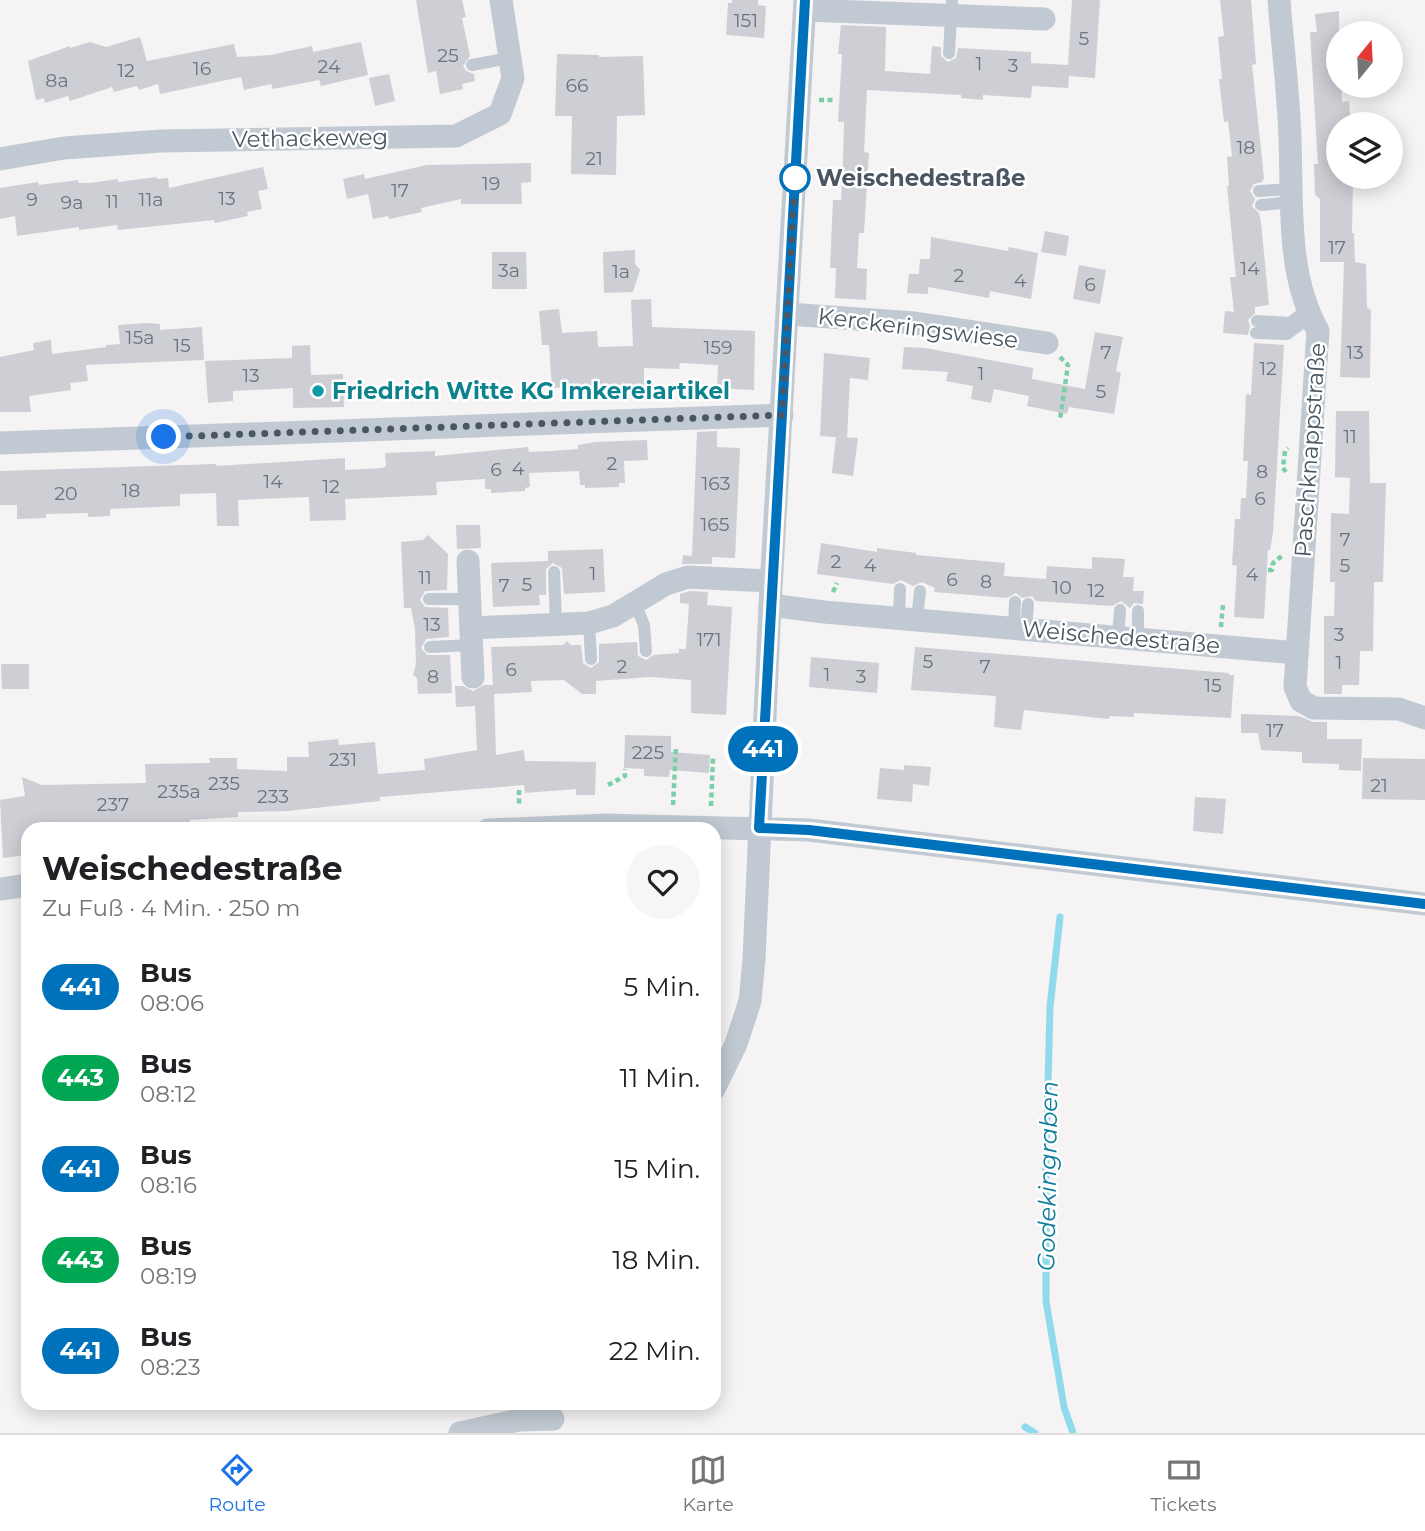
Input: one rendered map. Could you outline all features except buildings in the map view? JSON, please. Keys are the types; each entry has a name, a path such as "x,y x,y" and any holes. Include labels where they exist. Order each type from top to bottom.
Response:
{"street":[{"name":"Vethackeweg","path":"0,159 64,148 161,141 456,136 500,114 513,78 501,0"},
{"name":"Paschknappstraße","path":"1279,0 1297,268 1308,314 1318,331 1297,653"},
{"path":"721,1075 736,1044 750,1001 771,581 805,5 952,7 1044,19"},
{"name":"Kerckeringswiese","path":"788,314 915,323 1047,343"},
{"path":"0,443 782,415"},
{"path":"468,561 473,677"},
{"path":"472,636 589,622 613,616 666,584 688,577 771,581"},
{"name":"Weischedestraße","path":"770,605 1297,653"},
{"path":"1297,653 1295,687 1301,701 1314,708 1399,709 1425,718"},
{"path":"721,827 809,830 1425,904"},
{"path":"0,889 21,887"},
{"path":"460,1433 519,1420 555,1418"}],"lane":[{"path":"949,53 952,7"},
{"path":"472,65 510,58"},
{"path":"1259,191 1292,195"},
{"path":"1261,205 1292,195"},
{"path":"1256,327 1290,323 1308,314"},
{"path":"554,572 555,624"},
{"path":"900,589 908,619"},
{"path":"908,619 920,591"},
{"path":"429,599 470,599"},
{"path":"634,601 644,625 646,651"},
{"path":"1020,628 1022,603"},
{"path":"1121,610 1128,638"},
{"path":"1128,638 1138,611"},
{"path":"589,622 591,659"},
{"path":"430,647 472,636"}],"path":[{"path":"1047,343 1068,365 1060,419"},
{"path":"673,806 676,746"},
{"path":"711,806 713,757"},
{"path":"608,785 625,776 625,769"},
{"path":"519,790 519,806"}],"waterway":[{"name":"Godekingraben","path":"1060,917 1050,1007 1046,1301 1064,1407 1073,1433"},
{"path":"1025,1427 1035,1433"}],"bus line":[{"name":"441","path":"805,0 759,828 809,830 1425,904"}],"place":[{"name":"Weischedestraße","path":"795,178"},
{"name":"Friedrich Witte KG Imkereiartikel","path":"318,391"}],"route":[{"path":"164,437 782,415 795,178"}]}
